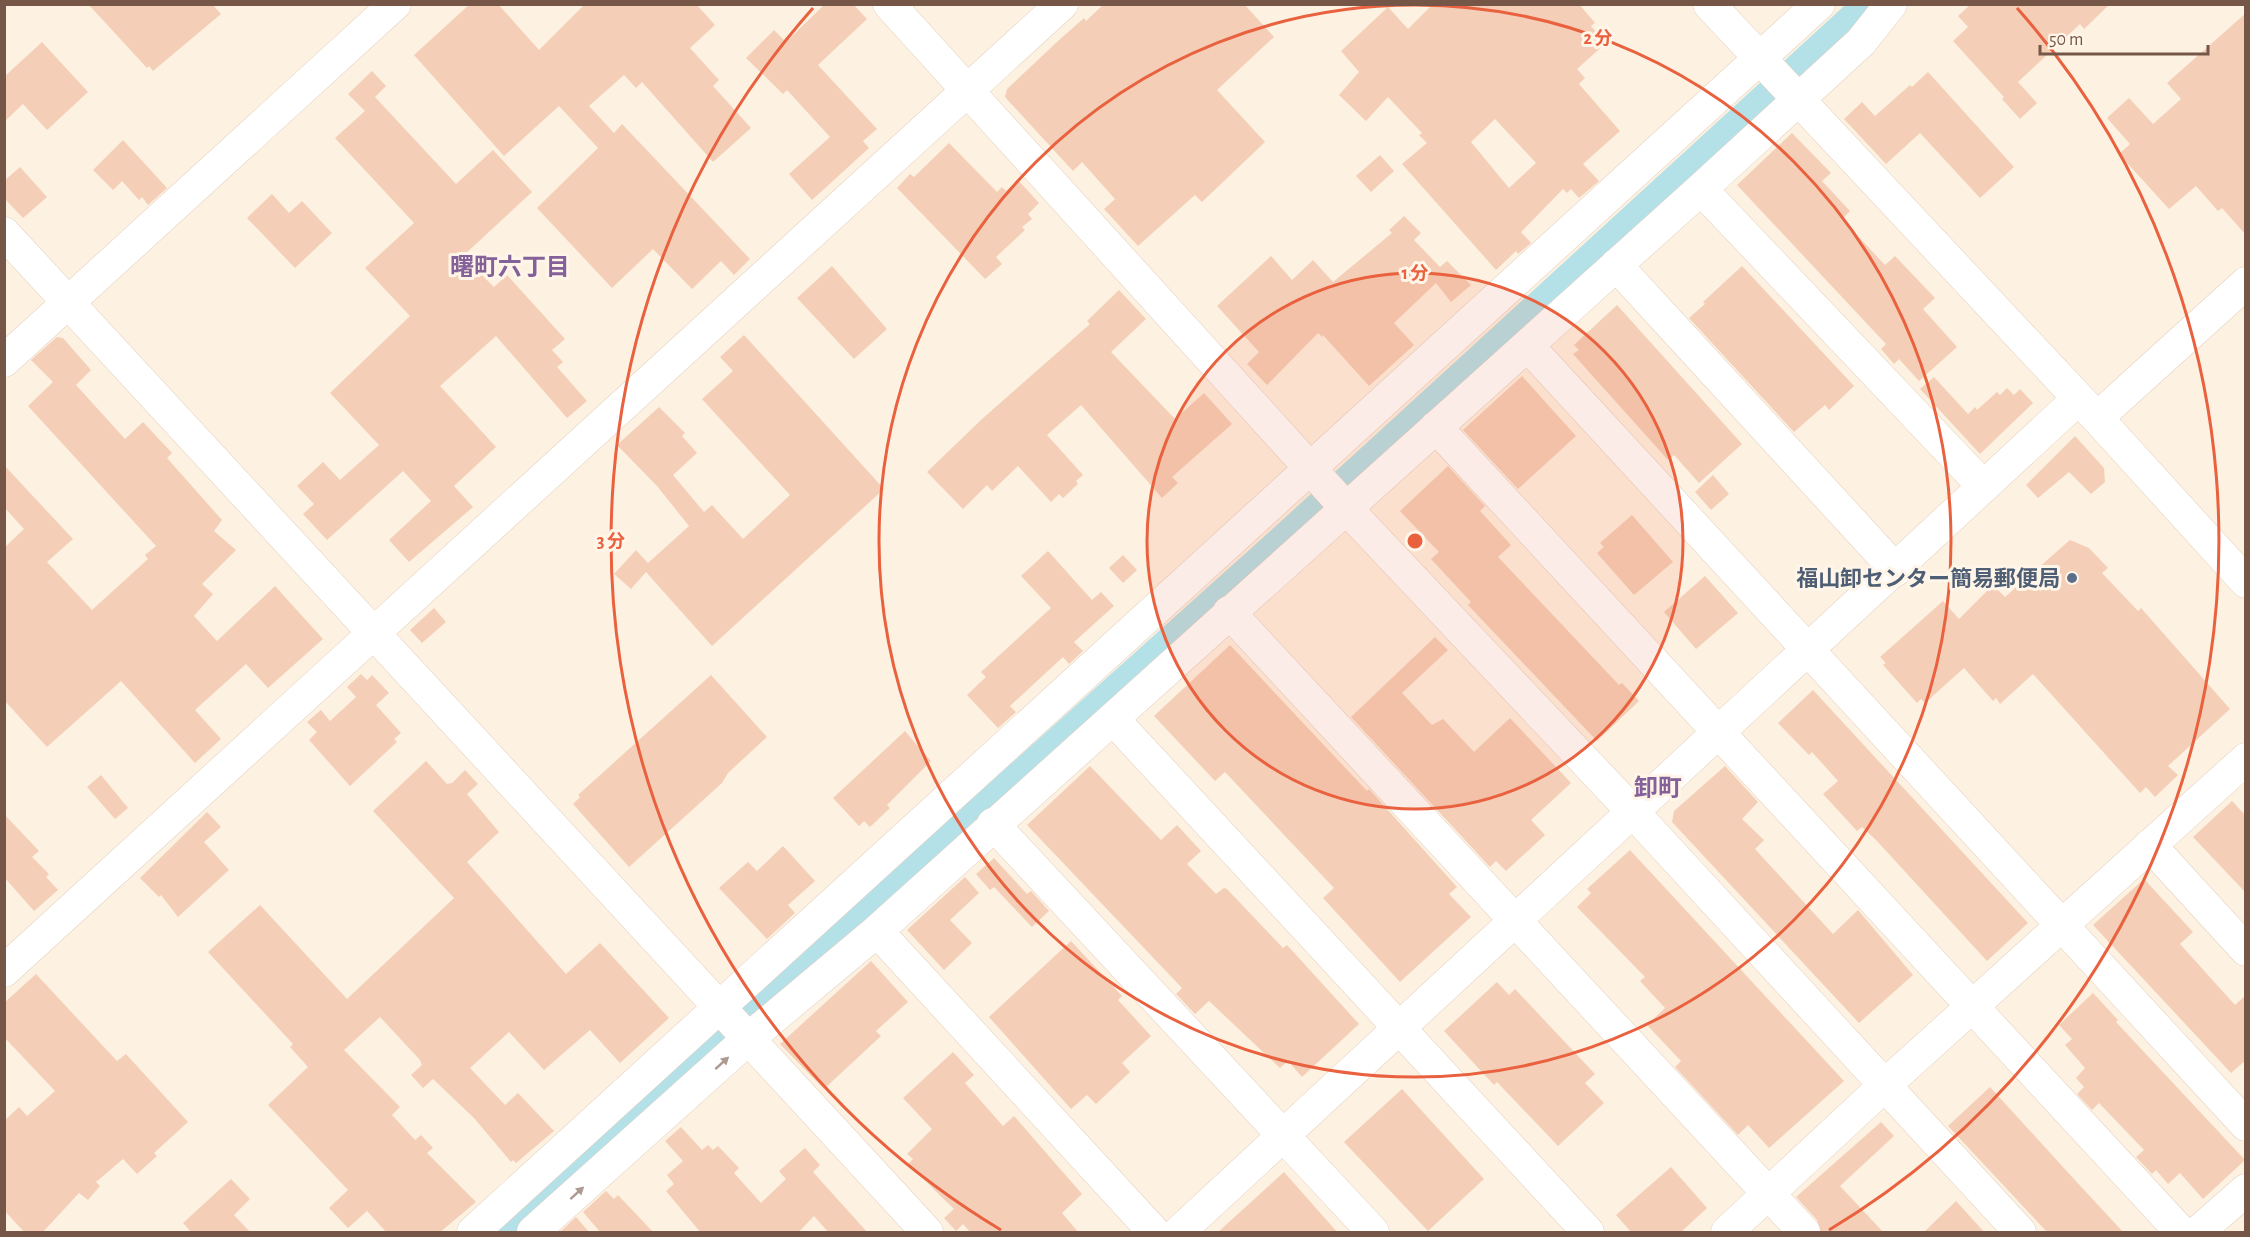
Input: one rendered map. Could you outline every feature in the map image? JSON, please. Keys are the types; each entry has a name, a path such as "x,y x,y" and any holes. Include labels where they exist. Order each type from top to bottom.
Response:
{"street":[{"path":"4,361 395,4"},
{"path":"890,4 1329,488 1632,811 2020,1233"},
{"path":"4,971 1062,4"},
{"path":"1709,4 2246,582"},
{"path":"533,1233 734,1025 877,931 1229,612 1329,488 1436,426 1701,189 1779,79 1819,4"},
{"path":"473,1233 734,1025 1779,79 1861,42 1892,4"},
{"path":"1701,189 1983,486"},
{"path":"4,234 927,1233"},
{"path":"1616,265 1896,570"},
{"path":"1179,1233 1632,811 1810,650 1983,486 2087,409 2246,283"},
{"path":"1528,346 1810,650 2061,927 2246,1125"},
{"path":"1436,426 2181,1233"},
{"path":"1229,612 1513,922 1804,1233"},
{"path":"1113,719 1588,1233"},
{"path":"1727,1233 1884,1086 2150,845 2243,766"},
{"path":"993,824 1373,1233"},
{"path":"2150,845 2246,950"},
{"path":"877,931 1155,1233"},
{"path":"2199,1233 2246,1190"}],"building":[{"path":"88,4 212,4 221,14 153,71 149,66 147,68"},
{"path":"470,4 498,4 539,50 585,4 696,4 715,25 690,48 719,80 713,86 751,128 713,162 642,82 636,88 624,75 589,106 614,133 622,124 750,259 734,275 721,261 692,289 653,249 612,288 537,208 598,148 559,106 504,156 414,55"},
{"path":"825,4 853,4 867,19 818,65 877,129 863,141 869,148 812,200 789,174 830,137 787,90 783,94 746,58 774,30 784,40 787,37 789,39"},
{"path":"1104,4 1244,4 1274,37 1217,90 1265,142 1202,202 1195,195 1138,246 1104,209 1115,199 1082,162 1073,171 1005,97 1007,89 1058,41 1084,18 1086,21"},
{"path":"1433,4 1579,4 1595,23 1591,26 1606,43 1577,69 1585,78 1579,84 1620,131 1583,164 1599,181 1579,198 1571,189 1567,193 1563,189 1521,232 1531,243 1518,254 1516,251 1496,270 1402,164 1427,143 1419,135 1422,133 1388,97 1366,121 1339,95 1359,72 1341,51 1388,7 1408,29","holes":["1495,119 1536,163 1509,188 1471,142"]},
{"path":"1971,4 2110,4 2084,29 2080,24 2018,82 2037,103 2020,119 2002,99 2004,97 1953,41 1968,27 1958,16"},
{"path":"2246,13 2246,235 2222,208 2218,211 2196,186 2169,209 2119,154 2130,144 2107,118 2129,98 2153,124 2181,99 2167,83"},
{"path":"42,42 88,92 47,130 23,104 4,122 4,77"},
{"path":"372,71 386,86 375,97 456,184 493,150 532,192 463,256 494,287 507,275 565,339 552,350 563,362 557,367 587,401 567,418 496,336 440,386 496,447 454,486 473,507 409,562 389,540 431,501 403,471 327,540 303,514 314,504 297,486 323,462 340,480 379,445 330,393 410,316 365,268 414,223 335,138 365,111 348,94"},
{"path":"1928,72 2014,167 1980,198 1920,133 1886,164 1844,119 1862,102 1875,116"},
{"path":"1792,133 1831,173 1822,181 1850,211 1842,219 1885,265 1895,256 1935,298 1923,309 1957,347 1919,381 1899,359 1894,364 1881,349 1886,344 1737,185"},
{"path":"123,140 167,188 148,205 142,197 139,200 122,181 113,190 93,170"},
{"path":"949,143 997,192 1002,187 1006,191 1018,180 1039,203 1028,214 1032,219 1022,227 1025,230 996,257 1002,264 985,279 897,188 910,174 914,177"},
{"path":"1380,155 1394,171 1371,192 1356,176"},
{"path":"20,167 47,197 23,218 4,198 4,181"},
{"path":"272,194 289,213 302,201 332,233 295,268 247,218"},
{"path":"1404,216 1421,233 1414,240 1440,267 1447,261 1471,285 1451,302 1436,283 1394,323 1414,345 1369,386 1323,335 1322,337 1318,333 1267,385 1247,364 1259,352 1217,306 1271,256 1292,280 1313,260 1333,282 1392,233 1389,230"},
{"path":"832,266 887,329 854,359 797,298"},
{"path":"1742,266 1854,386 1829,410 1825,405 1794,432 1689,318"},
{"path":"1119,290 1146,319 1111,352 1175,419 1204,393 1232,424 1172,477 1178,483 1162,498 1081,405 1047,435 1083,475 1076,481 1078,484 1063,498 1059,494 1051,502 1018,466 992,491 987,485 963,509 927,472 982,419 1090,324 1087,321"},
{"path":"1617,305 1742,444 1699,483 1674,455 1668,460 1573,354 1579,350 1574,345"},
{"path":"744,335 884,489 712,646 646,572 631,589 614,574 636,550 648,563 689,526 657,486 617,445 659,407 685,433 682,436 697,453 673,475 704,512 712,505 743,539 790,495 702,399 733,371 720,357"},
{"path":"57,337 63,338 91,370 76,385 125,439 143,422 172,453 167,458 222,520 214,531 236,550 202,584 213,594 194,616 217,641 275,586 323,639 268,688 246,664 195,710 221,739 195,763 121,681 47,747 4,700 4,548 24,529 4,507 4,465 73,539 47,562 92,610 148,559 145,555 156,546 28,406 53,382 31,360"},
{"path":"1522,376 1576,436 1518,489 1463,430"},
{"path":"1934,377 1968,414 1975,407 1977,410 1997,392 2000,395 2007,388 2014,395 2020,389 2033,403 1980,454 1920,389"},
{"path":"2075,436 2104,468 2105,482 2091,494 2069,472 2038,498 2026,485"},
{"path":"1448,466 1485,506 1480,511 1511,545 1498,557 1619,685 1622,683 1639,701 1597,741 1468,605 1471,602 1431,559 1439,552 1400,511"},
{"path":"1713,475 1729,494 1711,510 1695,492"},
{"path":"1632,515 1673,562 1634,595 1597,553 1604,547 1600,543"},
{"path":"2070,540 2089,548 2108,568 2102,573 2138,611 2141,608 2230,709 2168,766 2178,775 2155,797 2146,787 2140,793 2033,674 2000,704 1996,698 1993,701 1964,668 1925,703 1921,699 1917,703 1883,665 1886,663 1880,657 1943,601 1959,619 1993,585 2005,597"},
{"path":"1048,551 1092,600 1101,592 1114,606 1074,642 1083,651 1069,664 1063,657 1010,706 1016,712 998,728 967,695 986,677 981,672 1051,608 1021,576"},
{"path":"1123,555 1137,570 1123,583 1109,568"},
{"path":"1705,576 1738,613 1696,649 1664,612"},
{"path":"434,608 446,622 422,643 410,630"},
{"path":"1435,637 1448,650 1402,693 1432,725 1443,719 1474,752 1510,718 1571,783 1531,820 1545,835 1506,871 1496,861 1490,867 1351,717"},
{"path":"1230,645 1367,791 1369,789 1457,887 1449,894 1471,917 1400,982 1323,898 1334,888 1225,772 1215,781 1154,716"},
{"path":"361,674 367,680 372,675 389,693 376,705 401,733 394,739 397,742 350,786 309,740 317,732 307,722 321,710 330,721 356,697 347,687"},
{"path":"711,675 767,737 728,773 722,783 629,867 573,804 580,797 578,795"},
{"path":"1813,690 2028,923 1987,961 1877,841 1862,827 1857,831 1823,794 1838,781 1812,752 1809,755 1778,723"},
{"path":"905,731 931,761 887,805 890,808 870,827 864,821 859,826 833,798"},
{"path":"426,761 447,784 452,783 465,770 478,784 467,794 499,832 467,862 566,974 600,943 669,1018 620,1063 590,1030 544,1070 509,1032 470,1068 505,1105 518,1093 554,1131 516,1163 513,1160 511,1162 474,1118 433,1079 423,1088 411,1075 422,1065 420,1060 380,1017 344,1050 400,1107 392,1115 415,1140 421,1135 433,1148 427,1153 476,1202 439,1233 387,1233 367,1211 348,1228 329,1208 348,1190 268,1105 308,1067 290,1047 293,1044 208,952 260,905 347,999 454,898 373,811"},
{"path":"1090,766 1161,840 1177,825 1201,851 1187,864 1216,894 1224,888 1227,889 1283,948 1287,945 1359,1024 1302,1077 1288,1061 1280,1068 1209,1001 1195,1014 1176,994 1182,988 1027,825"},
{"path":"1725,766 1758,802 1742,819 1764,840 1755,849 1833,934 1858,910 1913,975 1859,1023 1672,822 1674,811"},
{"path":"101,775 128,808 115,819 87,787"},
{"path":"2232,801 2246,816 2246,893 2193,837"},
{"path":"207,812 221,827 204,842 229,870 178,917 161,895 159,897 140,878"},
{"path":"4,814 39,851 32,857 49,874 46,877 58,890 34,911 4,877"},
{"path":"783,846 815,881 788,905 795,913 767,939 719,888 748,862 757,871"},
{"path":"1630,850 1844,1081 1769,1148 1748,1125 1738,1135 1675,1067 1681,1061 1647,1025 1665,1008 1640,981 1645,977 1577,907 1591,893 1587,889"},
{"path":"994,858 1027,894 1031,891 1049,911 1032,927 994,887 990,890 976,874"},
{"path":"965,877 979,893 950,920 972,943 944,970 907,930"},
{"path":"2144,879 2193,932 2180,944 2235,1005 2246,995 2246,1060 2231,1073 2093,925"},
{"path":"1071,941 1122,996 1118,1000 1151,1036 1122,1063 1130,1072 1096,1104 1087,1095 1071,1109 989,1017"},
{"path":"871,961 908,1002 876,1031 881,1036 824,1089 780,1044"},
{"path":"36,974 117,1061 126,1054 188,1122 154,1153 157,1156 137,1174 123,1159 96,1182 100,1186 88,1200 79,1193 42,1233 25,1233 4,1210 4,1121 19,1107 27,1116 55,1091 4,1037 4,1003"},
{"path":"1497,982 1509,995 1515,989 1595,1074 1585,1083 1604,1103 1558,1146 1497,1082 1494,1085 1444,1031"},
{"path":"2093,993 2118,1020 2116,1022 2245,1160 2203,1199 2180,1173 2168,1184 2156,1170 2152,1174 2136,1157 2144,1150 2099,1103 2092,1110 2077,1094 2084,1087 2076,1078 2085,1068 2065,1045 2072,1039 2059,1025"},
{"path":"953,1052 974,1075 965,1083 1003,1126 1014,1116 1082,1194 1062,1213 1079,1233 971,1233 963,1224 956,1231 944,1218 954,1209 908,1164 913,1159 907,1154 932,1129 903,1098"},
{"path":"1990,1087 2124,1233 2048,1233 1948,1126"},
{"path":"1402,1089 1484,1179 1428,1231 1344,1142"},
{"path":"1881,1122 1894,1136 1840,1186 1884,1233 1821,1233 1817,1220 1796,1197"},
{"path":"681,1127 702,1150 708,1145 713,1150 718,1146 739,1168 734,1173 761,1203 786,1179 779,1171 805,1148 820,1165 813,1172 868,1233 829,1233 814,1216 798,1233 701,1233 666,1191 674,1184 667,1175 683,1161 665,1141"},
{"path":"1671,1167 1707,1208 1680,1233 1632,1233 1616,1215"},
{"path":"1284,1172 1338,1233 1217,1233"},
{"path":"231,1179 250,1199 234,1215 251,1233 192,1233 183,1223"},
{"path":"606,1191 614,1199 618,1195 654,1233 601,1233 583,1212"},
{"path":"1956,1201 1985,1233 1923,1233"},
{"path":"576,1217 590,1233 559,1233"}],"waterway":[{"path":"507,1232 1286,533 1864,4"}],"place":[{"name":"福山卸センター簡易郵便局","path":"2072,578"}],"district":[{"name":"曙町六丁目","path":"510,267"},
{"name":"卸町","path":"1658,788"}]}
